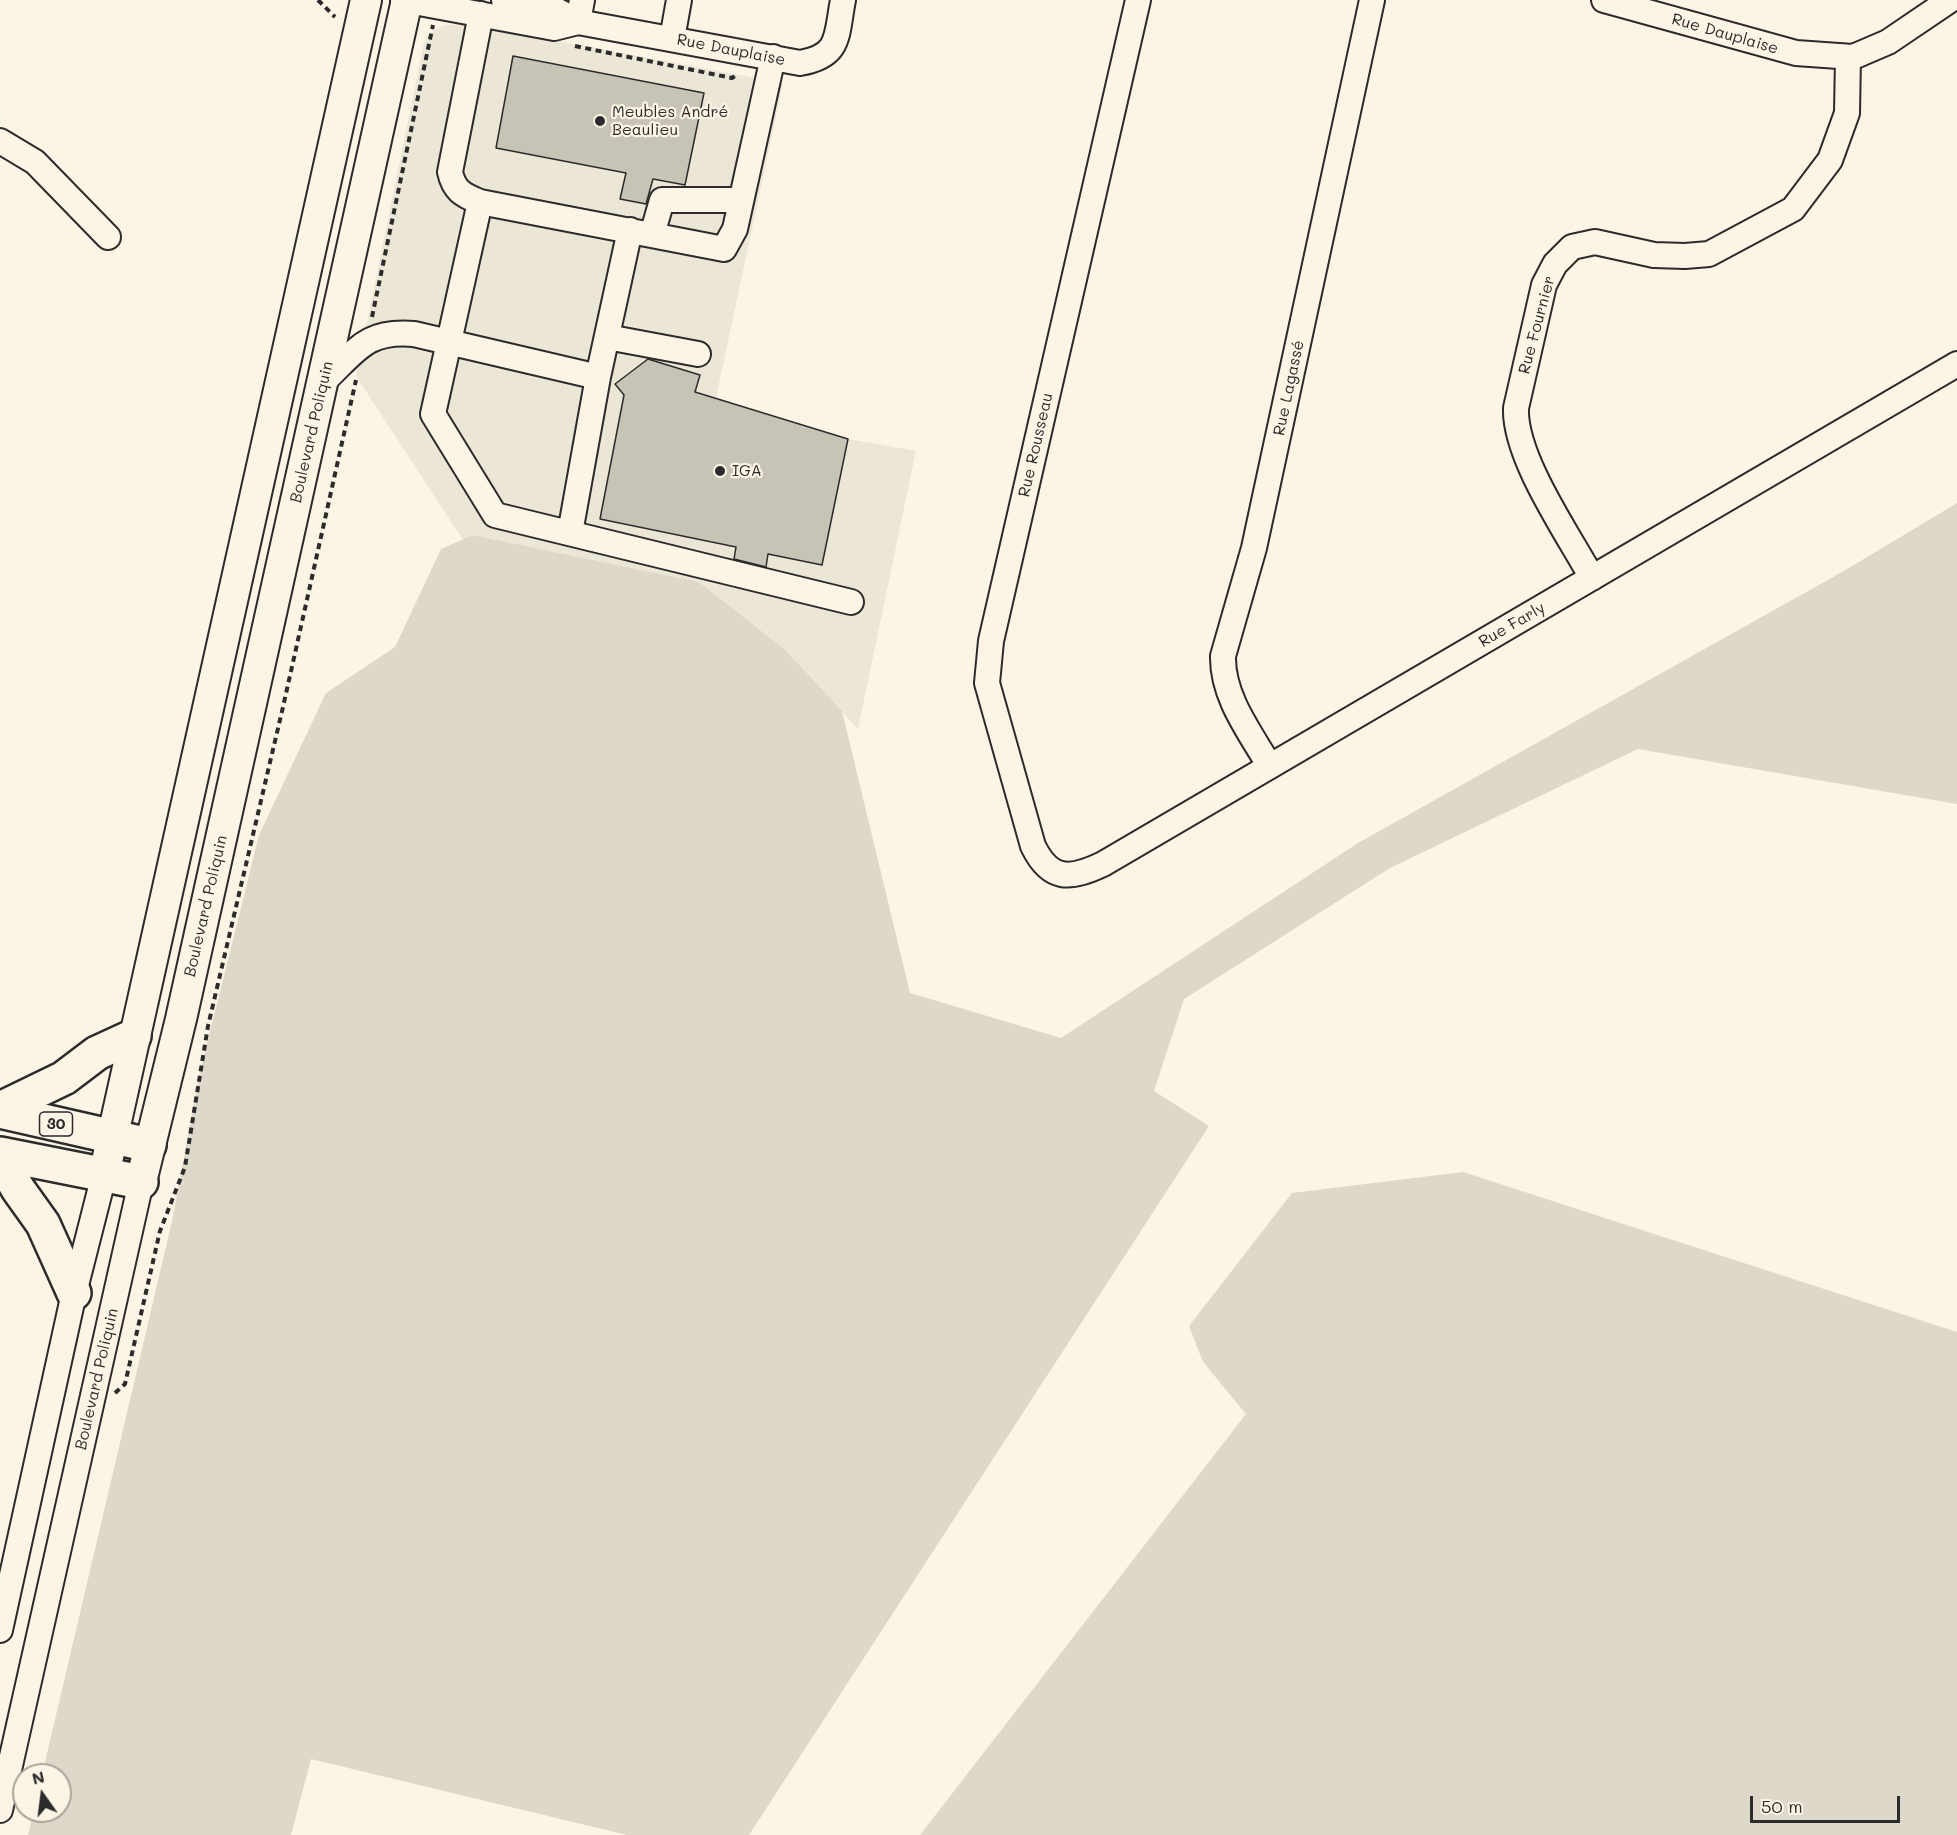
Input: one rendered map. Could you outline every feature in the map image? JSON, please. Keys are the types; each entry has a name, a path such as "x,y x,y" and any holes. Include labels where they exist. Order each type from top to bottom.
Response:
{"highway":[{"path":"0,1110 64,1078 98,1053 134,1036"},
{"name":"30","path":"0,1110 149,1144"},
{"path":"0,1156 141,1182"},
{"path":"0,1156 18,1190 44,1224 74,1293"}],"main road":[{"path":"104,1175 366,0"},
{"name":"Boulevard Poliquin","path":"141,1182 181,1019 324,381 405,0"}],"street":[{"name":"Rue Dauplaise","path":"405,0 468,8 554,28 580,11"},
{"name":"Rue Dauplaise","path":"504,0 558,11 580,11 672,39 800,63 820,59 834,47 843,0"},
{"path":"672,39 679,0"},
{"name":"Rue Rousseau","path":"1062,876 1047,868 1033,846 987,683 987,668 993,629 1138,0"},
{"name":"Rue Lagassé","path":"1269,765 1231,697 1223,672 1223,656 1254,548 1372,0"},
{"name":"Rue Dauplaise","path":"1604,0 1796,53 1848,57"},
{"path":"1848,57 1888,42 1950,0"},
{"path":"468,8 450,172 453,185 458,191 480,202 724,249 735,229 773,57"},
{"name":"Rue Fournier","path":"1592,578 1526,459 1515,423 1516,408 1544,285 1549,274 1555,264 1572,247 1595,242 1654,255 1709,254 1793,209 1830,160 1846,112 1848,57"},
{"path":"0,141 35,162 108,237"},
{"path":"570,533 607,337 641,232 662,200 741,200"},
{"path":"480,202 433,414 495,515 851,602"},
{"path":"324,381 365,342 379,335 396,333 598,377"},
{"path":"607,337 698,354"},
{"name":"Rue Farly","path":"1062,876 1090,870 1103,864 1957,364"},
{"path":"0,1630 74,1293 104,1175"},
{"name":"Boulevard Poliquin","path":"0,1810 8,1735 141,1182"}],"path":[{"path":"318,0 335,17"},
{"name":"Boulevard Poliquin","path":"115,1393 125,1384 160,1231 185,1167 208,1026 283,707 433,25"}],"shaded area":[{"path":"466,24 783,83 716,398 848,439 916,451 858,729 782,648 699,582 473,535 463,540 356,376 424,43 431,32 445,25"},
{"path":"1957,503 1957,804 1638,749 1390,868 1184,999 1154,1091 1209,1126 749,1835 627,1835 311,1759 291,1835 28,1835 31,1823 72,1823 72,1763 45,1763 172,1221 200,1072 259,835 326,693 395,647 441,549 473,535 699,582 783,648 842,711 910,993 1061,1038 1358,843 1842,572"},
{"path":"1463,1172 1957,1332 1957,1835 920,1835 1246,1414 1203,1362 1189,1326 1292,1193"}],"building":[{"name":"Meubles André Beaulieu","path":"513,56 704,93 685,185 653,179 646,204 620,199 626,173 496,148"},
{"path":"648,359 700,375 695,392 848,439 822,565 768,554 766,567 734,559 736,547 600,519 624,395 615,384"}],"place":[{"name":"Meubles André Beaulieu","path":"600,121"},
{"name":"IGA","path":"720,471"}]}
